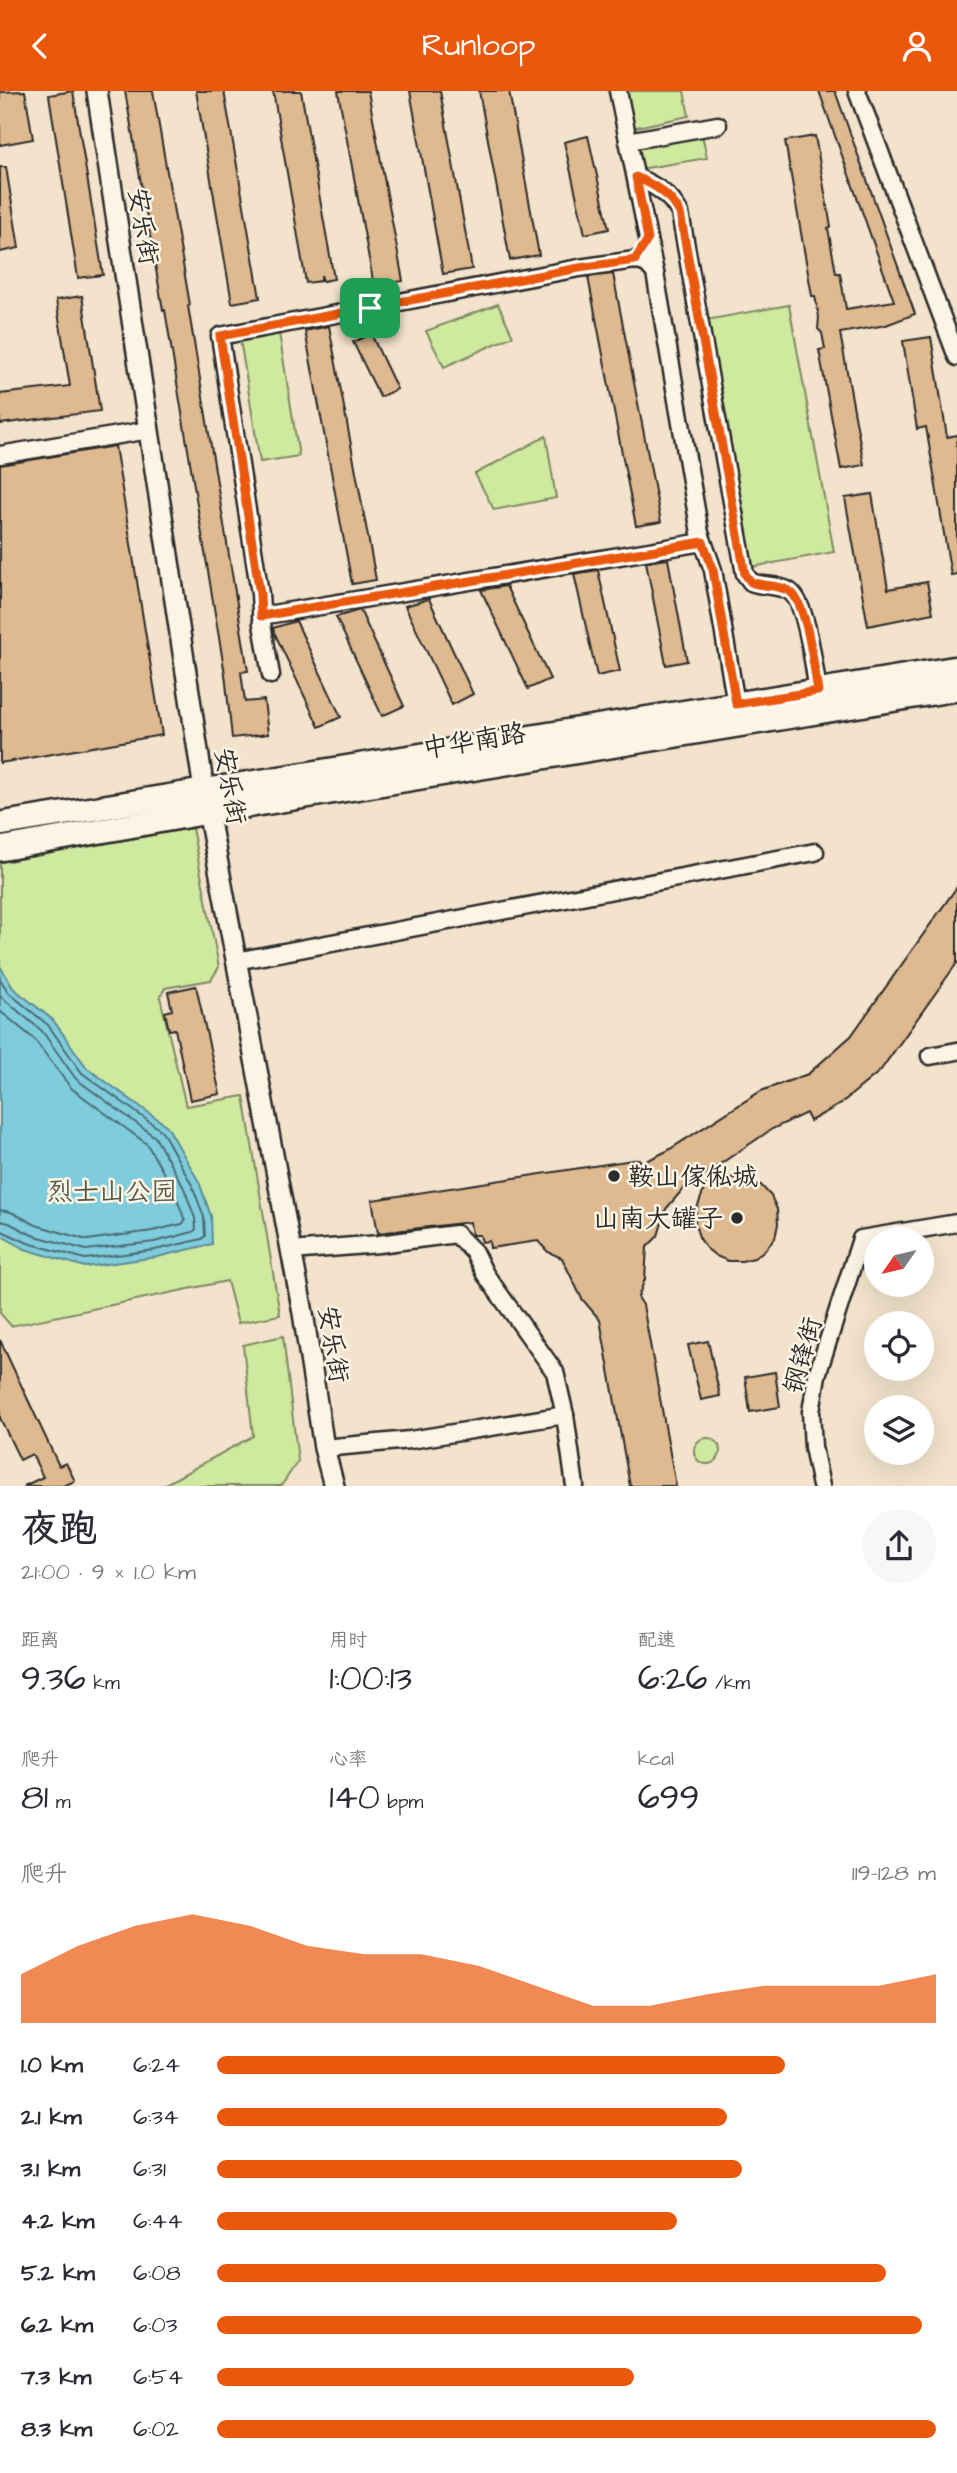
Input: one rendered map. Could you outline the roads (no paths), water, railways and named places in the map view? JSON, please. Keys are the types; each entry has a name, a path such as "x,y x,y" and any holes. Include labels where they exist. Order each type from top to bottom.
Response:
{"main road":[{"name":"中华南路","path":"0,849 206,801 736,704 957,668"},
{"name":"中华南路","path":"0,824 206,801 957,689"}],"street":[{"name":"安乐街","path":"97,91 206,801 303,1313 330,1484"},
{"path":"618,91 655,273 700,533 713,570 736,704"},
{"path":"857,91 957,356"},
{"path":"628,141 718,125"},
{"path":"636,177 659,187 673,199 680,213 745,574 751,582 793,592 801,606 818,691"},
{"path":"635,260 648,239"},
{"path":"271,675 220,336 579,268 635,260 646,264 655,273"},
{"path":"0,455 149,430"},
{"path":"261,616 703,542"},
{"path":"236,961 815,852"},
{"path":"930,1056 957,1051"},
{"name":"钢锋街","path":"821,1486 813,1447 811,1412 817,1375 861,1239 957,1223"},
{"path":"291,1251 456,1234 474,1252 485,1274 555,1372 565,1415 575,1486"},
{"path":"324,1448 410,1440 565,1415"}],"water":[{"path":"0,966 13,988 53,1020 87,1068 167,1126 199,1182 211,1216 212,1244 157,1257 85,1267 25,1249 0,1235"}],"place":[{"name":"鞍山傢俬城","path":"614,1176"},
{"name":"山南大罐子","path":"737,1218"}],"park label":[{"name":"烈士山公园","path":"112,1191"}]}
